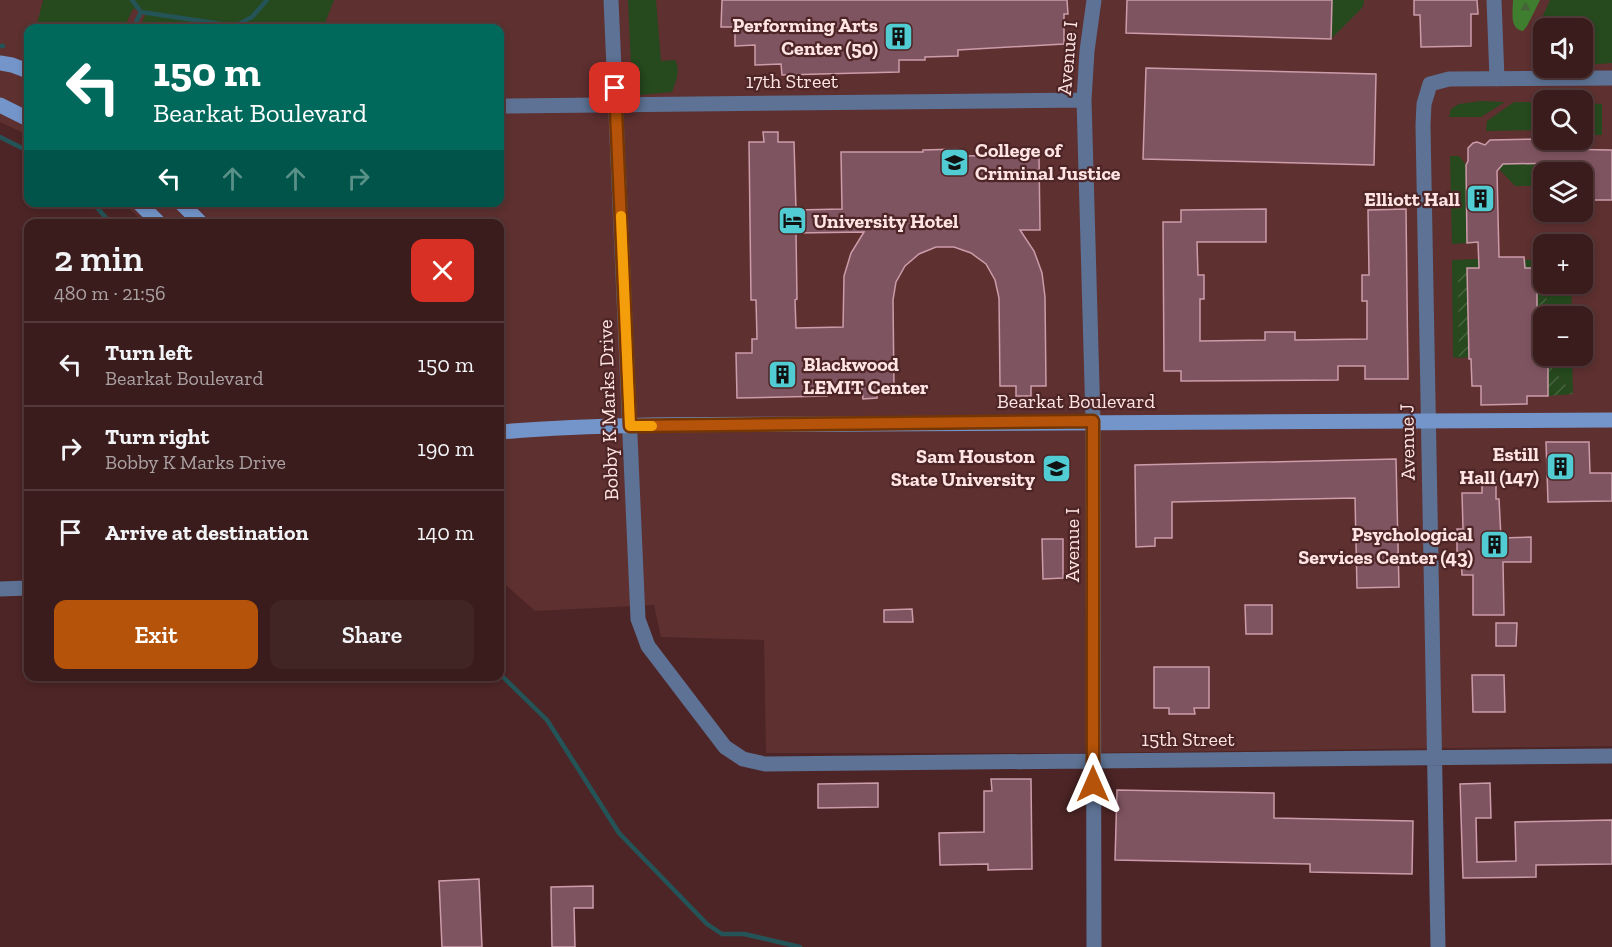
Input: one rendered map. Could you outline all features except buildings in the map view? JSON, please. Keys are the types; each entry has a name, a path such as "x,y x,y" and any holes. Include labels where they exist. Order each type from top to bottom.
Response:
{"street":[{"name":"Bobby K Marks Drive","path":"611,0 638,619 648,646 725,747 743,759 765,764"},
{"name":"Avenue I","path":"1094,0 1087,51 1084,100 1093,421 1094,947"},
{"path":"1494,0 1497,79 1612,78"},
{"path":"0,63 24,70"},
{"name":"Avenue J","path":"1438,947 1424,104 1430,84 1449,79 1497,79"},
{"name":"17th Street","path":"504,106 1084,100"},
{"path":"0,105 24,117"},
{"path":"143,207 155,219"},
{"path":"185,207 197,219"},
{"name":"Bearkat Boulevard","path":"504,432 630,426 1093,421 1612,420"},
{"name":"Bearkat Boulevard","path":"504,424 541,429"},
{"path":"0,589 24,588"},
{"name":"15th Street","path":"765,764 1612,756"}],"shaded area":[{"name":"Sam Houston State University","path":"0,0 1612,0 1612,746 1075,753 766,753 764,640 661,637 654,605 535,611 504,584 504,219 141,219 127,207 504,207 504,24 24,24 24,133 0,122"}],"green space":[{"path":"43,0 334,0 325,24 141,24 146,14 140,9 133,9 126,24 37,24"},
{"path":"628,0 656,0 661,61 675,60 678,68 672,92 640,95 632,89"},
{"path":"1332,0 1364,0 1364,3 1362,8 1331,39"},
{"path":"1513,0 1540,0 1523,31 1519,30 1514,23"},
{"path":"1550,0 1612,0 1612,63 1593,64 1593,18 1542,18"},
{"path":"1480,101 1505,102 1481,117 1449,117 1451,109 1459,104"},
{"path":"1514,102 1531,102 1533,104 1533,130 1486,131 1487,121"},
{"path":"1593,104 1602,104 1602,135 1593,135"},
{"path":"1450,156 1459,156 1466,165 1467,243 1452,244"},
{"path":"1533,163 1533,186 1515,186 1499,169 1503,164"},
{"path":"1479,259 1479,268 1458,269 1459,358 1453,357 1452,260"},
{"path":"1524,260 1533,260 1533,268 1525,268"},
{"path":"1467,268 1469,357 1459,358 1458,269"},
{"path":"1536,294 1546,294 1547,306 1537,306"},
{"path":"1546,294 1571,294 1572,306 1547,306"},
{"path":"1548,366 1550,366 1573,394 1548,396"},
{"path":"1550,366 1572,366 1573,394"}],"waterway":[{"path":"132,0 141,12 222,24"},
{"path":"239,24 252,17 267,0"},
{"path":"135,24 141,12"},
{"path":"0,137 24,149"},
{"path":"96,207 107,219"},
{"path":"504,678 547,720 619,833 707,924 722,934 744,934 800,947"}],"slow traffic":[{"path":"621,216 630,426 652,426"}],"place":[{"name":"Performing Arts Center (50)","path":"899,36"},
{"name":"College of Criminal Justice","path":"954,162"},
{"name":"Elliott Hall","path":"1481,199"},
{"name":"University Hotel","path":"792,221"},
{"name":"Blackwood LEMIT Center","path":"782,375"},
{"name":"Estill Hall (147)","path":"1560,466"},
{"name":"Sam Houston State University","path":"1056,468"},
{"name":"Psychological Services Center (43)","path":"1494,545"}],"route":[{"path":"615,88 630,426 1093,421 1093,784"}]}
